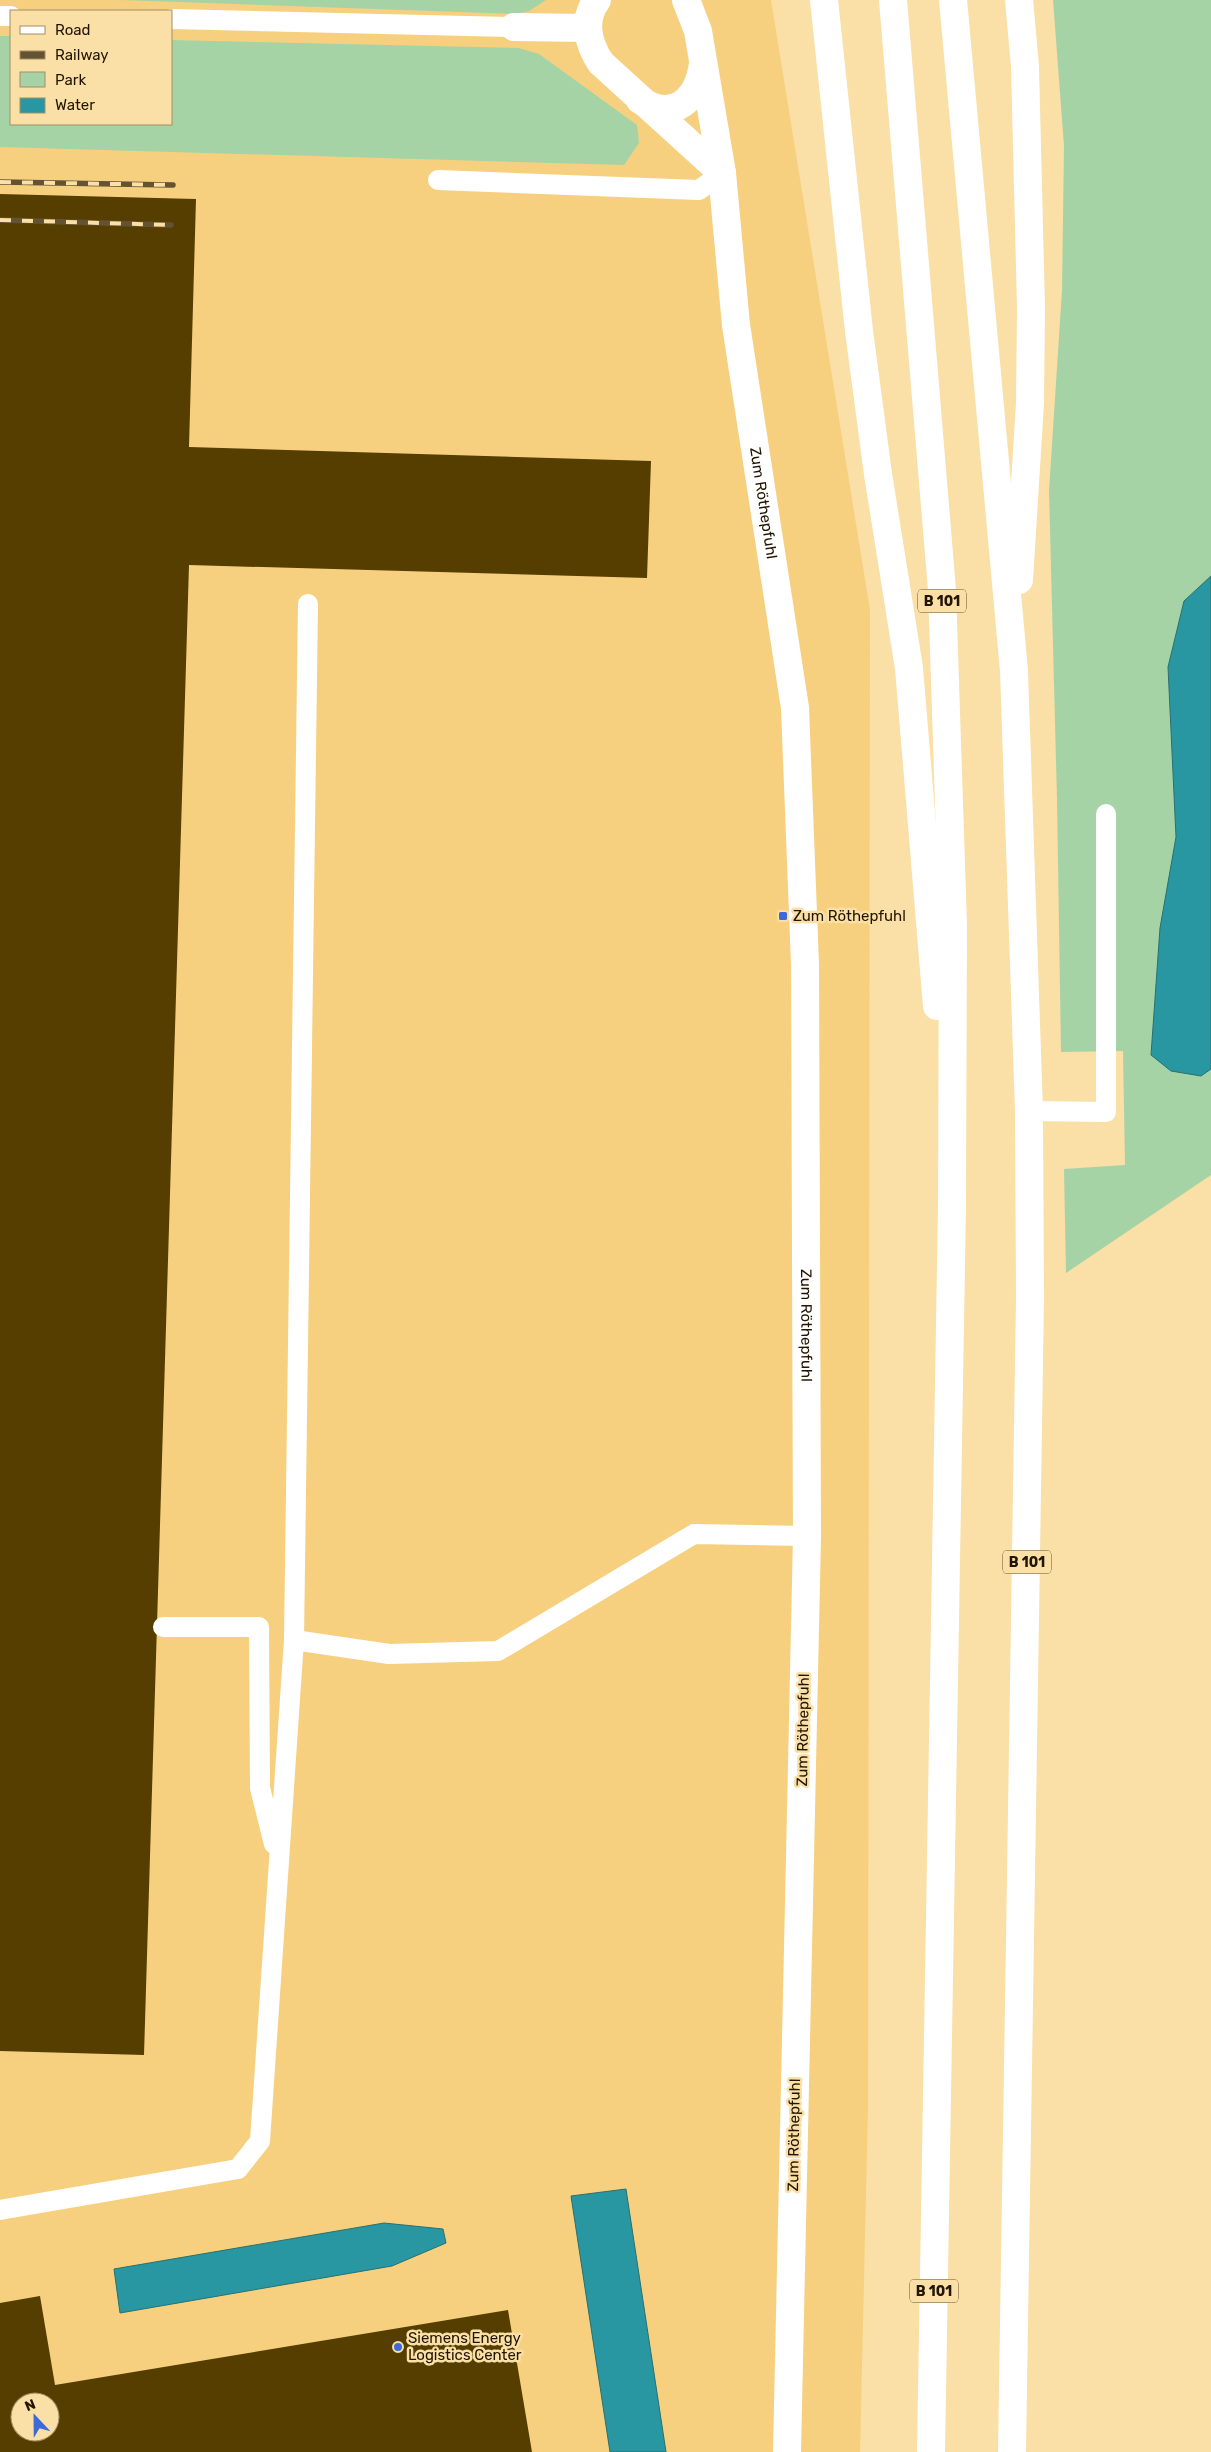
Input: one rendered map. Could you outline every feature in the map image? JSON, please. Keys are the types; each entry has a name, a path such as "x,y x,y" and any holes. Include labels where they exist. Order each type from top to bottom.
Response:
{"main road":[{"path":"514,27 588,28 590,16 597,0"},
{"name":"Zum Röthepfuhl","path":"686,0 698,31 722,173 736,325 795,708 806,964 807,1536 787,2452"},
{"name":"B 101","path":"824,0 860,331 878,474 909,668 952,1205"},
{"name":"B 101","path":"893,0 942,590 953,925 952,1205 931,2452"},
{"name":"B 101","path":"953,0 1014,672 1029,1111 1030,1298 1012,2452"},
{"name":"B 101","path":"1014,672 1030,403 1031,308 1025,66 1019,0"},
{"name":"Zum Röthepfuhl","path":"588,28 594,53 601,64 722,173"},
{"name":"Zum Röthepfuhl","path":"635,96 649,105 665,108 686,102 699,85 703,63"}],"lane":[{"path":"172,19 514,27"},
{"path":"438,180 700,190 722,173"},
{"path":"0,2210 238,2169 260,2141 294,1640 308,604"},
{"path":"1029,1111 1106,1112 1106,814"},
{"path":"294,1640 390,1654 498,1651 694,1534 807,1536"},
{"path":"163,1627 259,1627 260,1788 279,1862"}],"shaded area":[{"path":"0,0 771,0 870,610 868,2108 860,2452 0,2452"}],"green space":[{"path":"121,0 546,0 529,11 516,14"},
{"path":"1053,0 1211,0 1211,576 1184,601 1168,667 1176,837 1160,928 1201,1076 1211,1069 1211,1175 1066,1273 1064,1169 1125,1165 1123,1051 1061,1052 1049,491 1062,290 1064,146"},
{"path":"0,36 10,36 10,125 172,125 172,40 519,48 539,54 637,125 639,143 624,165 0,147"}],"water":[{"path":"1211,576 1211,1069 1201,1076 1171,1071 1151,1055 1160,928 1176,837 1168,667 1184,601"},
{"path":"626,2189 666,2452 610,2452 571,2196"},
{"path":"384,2223 443,2229 446,2243 392,2266 120,2313 114,2269"}],"building":[{"path":"0,194 196,199 189,447 651,461 647,578 189,565 144,2055 0,2051"},
{"name":"Siemens Energy Logistics Center","path":"40,2296 55,2385 508,2310 532,2452 0,2452 0,2303"}],"railway":[{"path":"0,182 173,185"},
{"path":"0,220 171,225"}],"place":[{"name":"Zum Röthepfuhl","path":"783,916"},
{"name":"Siemens Energy Logistics Center","path":"398,2347"}]}
